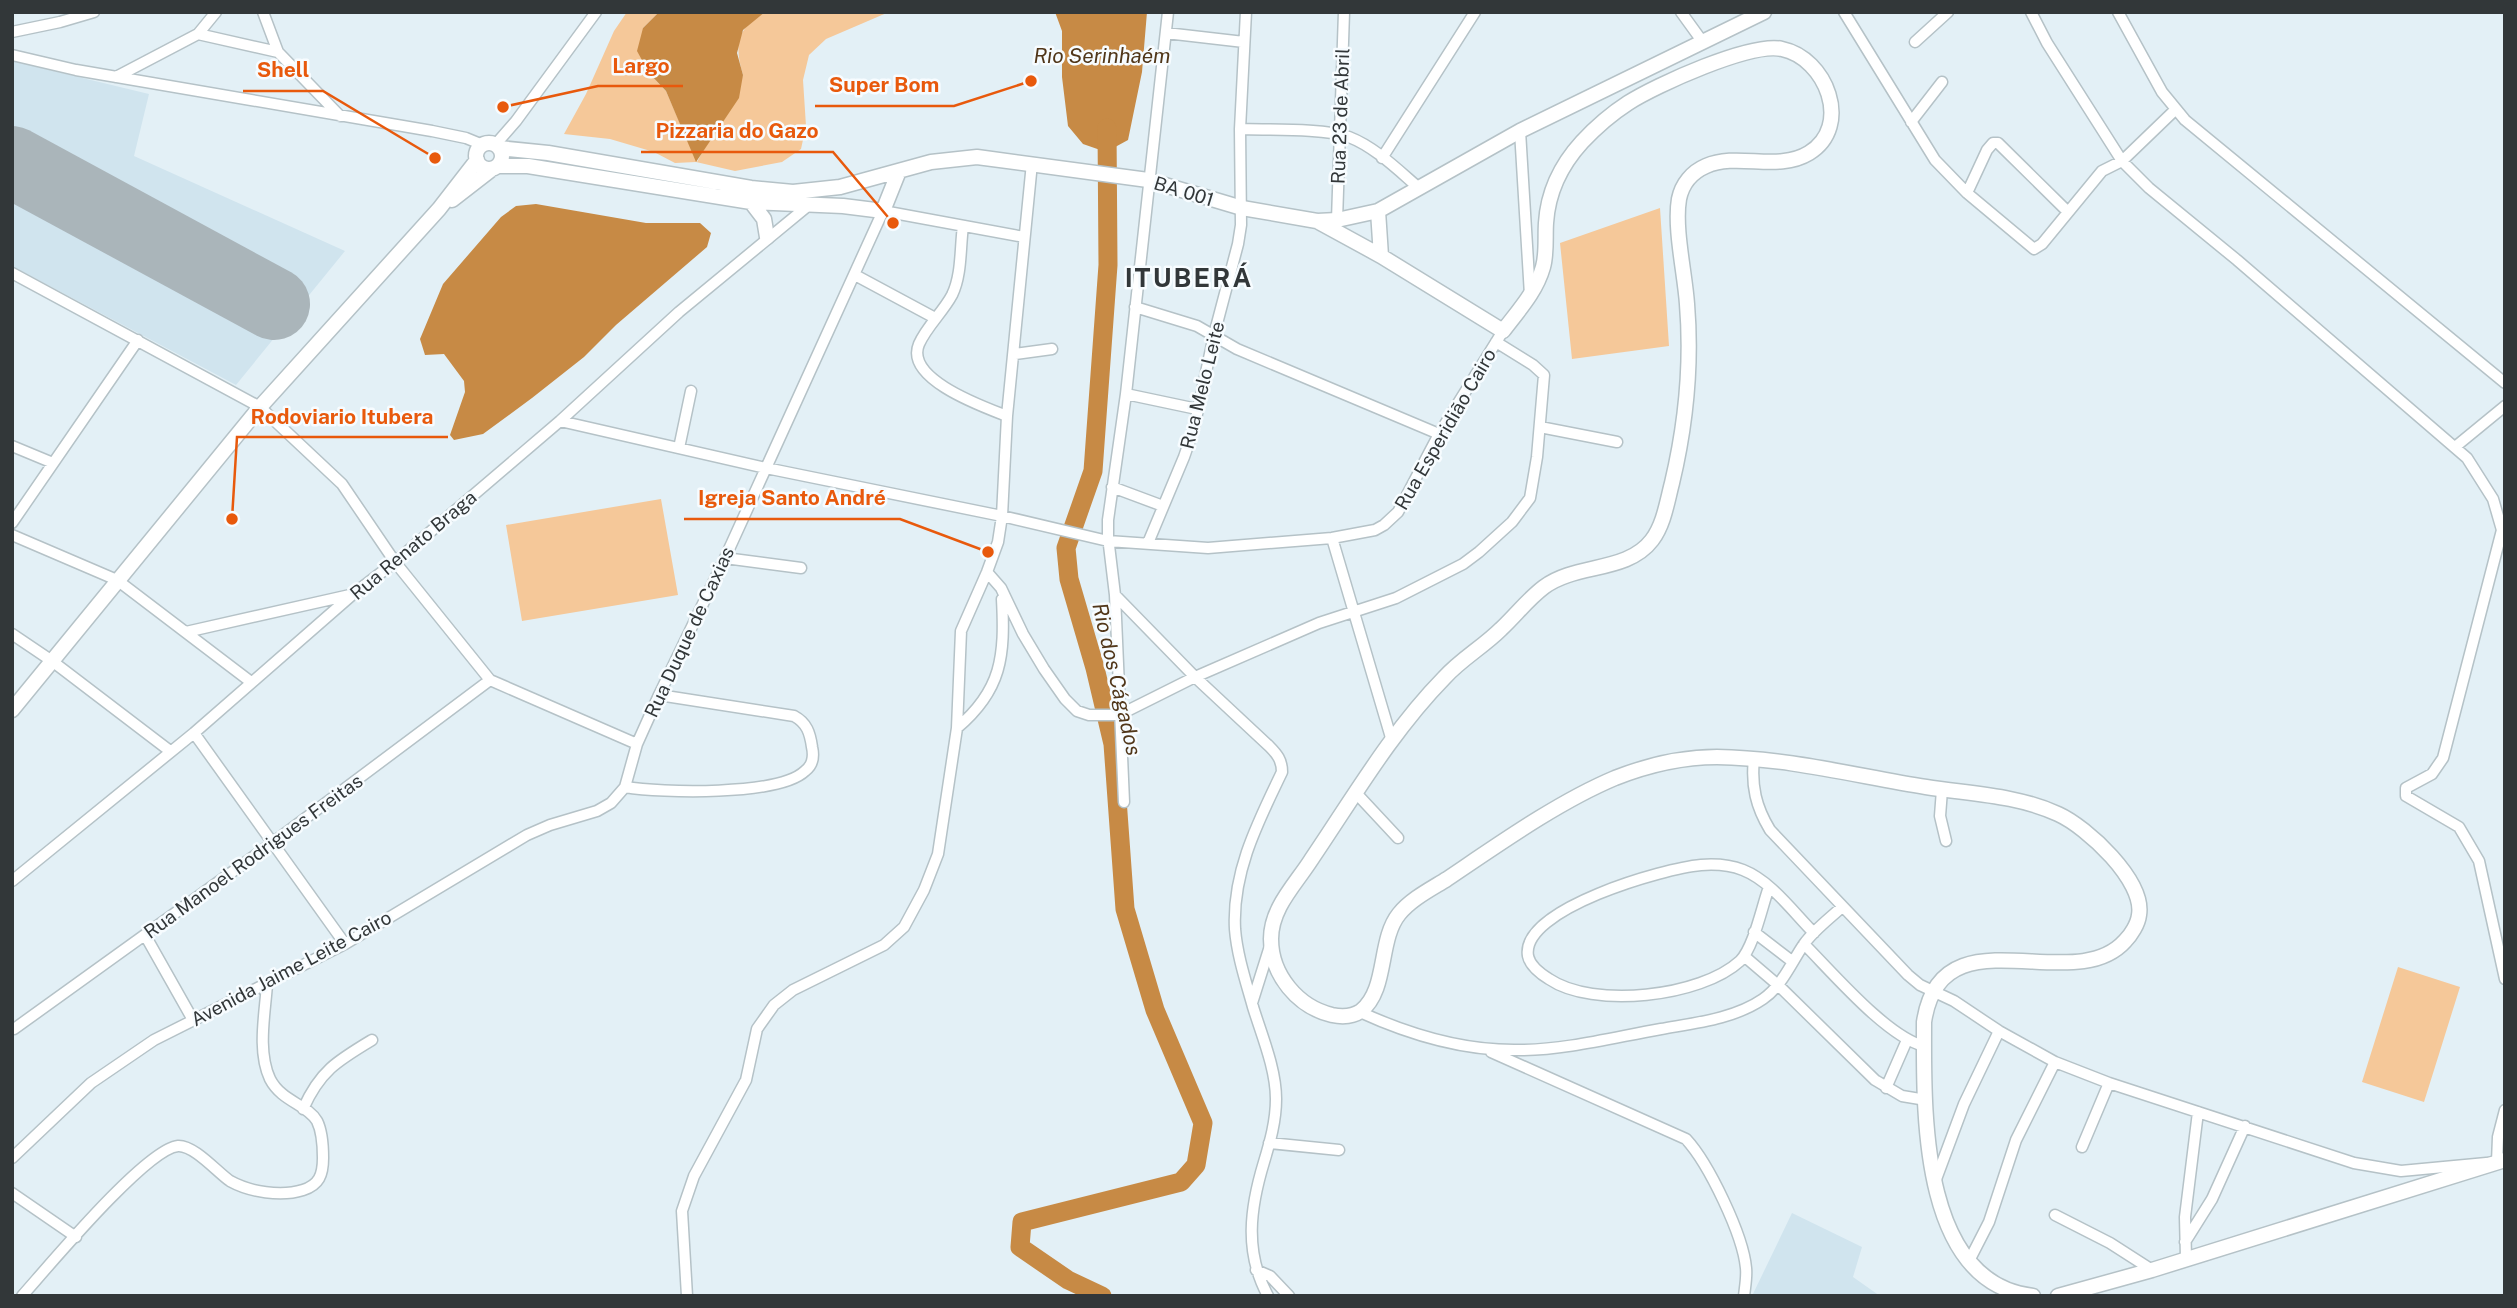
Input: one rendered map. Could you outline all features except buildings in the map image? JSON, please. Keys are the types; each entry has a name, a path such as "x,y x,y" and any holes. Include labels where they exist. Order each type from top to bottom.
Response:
{"main road":[{"path":"1317,221 1337,220 1378,211 1520,131 1764,12"},
{"path":"1317,221 1381,256 1499,336 1530,295 1544,265 1547,208 1555,181 1574,151 1616,111 1655,88 1754,49 1783,49 1797,54 1823,79 1830,95 1832,109 1831,122 1820,145 1811,152 1788,161 1717,162 1703,166 1693,173 1680,193 1680,233 1690,351 1688,387 1675,472 1664,515 1651,541 1640,552 1627,559 1563,575 1549,583 1492,638 1442,679 1392,741 1277,911 1270,946 1280,977 1303,1002 1340,1017 1360,1012 1376,987 1389,932 1402,910 1505,841 1585,793 1653,764 1711,757 1754,759 2004,798 2034,804 2056,813 2074,822 2116,862 2136,891 2140,913 2129,937 2111,953 2099,959 2081,962 1971,963 1957,968 1944,978 1926,1005 1924,1046 1927,1133 1934,1185 1943,1218 1969,1261 1998,1284 2033,1296"},
{"path":"12,710 260,407 439,209 477,160 477,154 492,146 502,159 495,168 439,209"},
{"name":"BA 001","path":"492,146 751,188 793,192 840,187 931,162 965,158 1032,163 1144,179 1241,208 1317,221"},
{"path":"477,160 484,168 527,166 751,202 883,211 900,171"},
{"path":"751,202 764,219 767,237"},
{"path":"1378,211 1381,256"},
{"path":"2058,1296 2152,1270 2501,1161"}],"street":[{"path":"12,32 94,12"},
{"path":"116,76 198,34 216,12"},
{"path":"263,12 278,52 340,116"},
{"path":"12,55 116,76 432,131 492,146 516,121 596,12"},
{"path":"1124,802 1117,715 1115,595 1108,541 1112,487 1135,307 1144,179 1168,12"},
{"name":"Rua Melo Leite","path":"1148,543 1184,457 1241,225 1240,129 1246,12"},
{"name":"Rua 23 de Abril","path":"1337,220 1344,12"},
{"path":"1382,158 1475,12"},
{"path":"1681,12 1702,41"},
{"path":"1844,12 1935,160 1967,193 2034,249 2042,244 2102,171 2122,161 2176,109"},
{"path":"2031,12 2047,43 2122,161 2149,188 2455,447 2467,458 2493,499 2502,530 2443,758 2432,774 2406,788 2406,796 2459,827 2479,861 2505,979"},
{"path":"2118,12 2162,92 2176,109 2217,146 2505,383"},
{"path":"1915,42 1946,13"},
{"path":"1166,33 1244,42"},
{"path":"198,34 278,52"},
{"path":"1911,122 1942,82"},
{"path":"1240,129 1340,134 1382,158 1419,188"},
{"path":"1520,131 1530,295"},
{"path":"1967,193 1987,150 1993,143 1998,143 2068,212"},
{"path":"687,1296 682,1211 694,1176 747,1080 757,1029 774,1005 793,990 884,945 904,927 924,890 938,854 957,728 961,631 1007,517 1007,416 1032,163"},
{"name":"Rua Renato Braga","path":"12,880 194,733 352,595 395,562 560,421 679,312 809,205"},
{"path":"883,211 1024,237"},
{"name":"Rua Duque de Caxias","path":"625,787 637,744 883,211"},
{"path":"963,226 955,287 917,349 923,367 943,386 1007,416"},
{"path":"12,274 260,407 342,484 395,562 490,680 637,744"},
{"path":"855,275 936,318"},
{"path":"1135,307 1188,322 1237,349 1439,434"},
{"path":"987,572 1001,587 1012,614 1044,670 1065,699 1077,710 1089,715 1117,715 1195,677 1319,623 1396,598 1463,564 1513,522 1530,498 1537,457 1544,375 1499,336"},
{"name":"Rua Esperidião Cairo","path":"1007,517 1093,539 1178,547 1208,548 1332,538 1375,530 1392,519 1407,498 1439,434 1499,336"},
{"path":"12,523 138,340"},
{"path":"1015,354 1052,349"},
{"path":"678,448 691,391"},
{"path":"1126,394 1197,409"},
{"path":"2455,447 2505,406"},
{"path":"560,421 766,468 1007,517"},
{"path":"1540,427 1617,442"},
{"path":"12,446 53,463"},
{"path":"1112,487 1163,506"},
{"path":"12,535 117,580 251,682"},
{"path":"1332,538 1392,741"},
{"path":"725,558 801,569"},
{"path":"957,728 984,701 996,681 1003,624 1001,587"},
{"path":"186,632 352,595"},
{"path":"1115,595 1195,677 1277,754 1282,764 1282,772 1252,834 1237,895 1236,931 1252,1003 1275,1083 1275,1114 1251,1215 1250,1237 1256,1270 1268,1296"},
{"path":"12,634 52,661 170,751"},
{"name":"Rua Manoel Rodrigues Freitas","path":"14,1029 271,844 490,680"},
{"path":"625,787 661,792 765,785 793,779 811,764 813,750 806,725 794,716 659,695"},
{"path":"194,733 345,944"},
{"path":"1754,759 1753,790 1770,830 1908,975 2055,1062 2109,1083 2344,1160 2380,1169 2422,1170 2501,1161 2498,1137 2505,1110"},
{"name":"Avenida Jaime Leite Cairo","path":"12,1158 91,1083 154,1040 345,944 527,835 597,811 611,803 625,787"},
{"path":"1941,790 1940,816 1946,841"},
{"path":"1356,793 1398,838"},
{"path":"1769,887 1744,956 1730,968 1663,992 1621,998 1605,996 1554,982 1534,967 1528,955 1531,939 1551,919 1597,894 1699,865 1743,870 1769,887 1814,933"},
{"path":"1360,1012 1411,1031 1483,1048 1520,1050 1564,1046 1692,1023 1753,1005 1763,999 1778,985 1804,944 1842,907"},
{"path":"1754,932 1793,962"},
{"path":"145,935 193,1020"},
{"path":"1804,944 1881,1019 1907,1040 1924,1046"},
{"path":"1252,1003 1270,946"},
{"path":"1744,956 1886,1088 1902,1096 1926,1100"},
{"path":"22,1296 139,1172 175,1146 193,1150 239,1185 282,1194 311,1187 319,1180 323,1170 323,1146 317,1122 276,1089 265,1065 263,1048 267,984"},
{"path":"1934,1185 1964,1104 1999,1031"},
{"path":"303,1109 321,1076 372,1040"},
{"path":"1886,1088 1907,1040"},
{"path":"1483,1048 1686,1139 1696,1149 1711,1177 1739,1240 1746,1271 1744,1296"},
{"path":"1969,1261 1989,1222 2016,1140 2055,1062"},
{"path":"2082,1147 2109,1083"},
{"path":"2186,1258 2187,1195 2198,1112"},
{"path":"2185,1242 2212,1199 2245,1126"},
{"path":"1269,1143 1339,1150"},
{"path":"12,1193 76,1237"},
{"path":"2055,1215 2110,1243 2152,1270"},
{"path":"1256,1270 1270,1276 1289,1296"}],"shaded area":[{"path":"627,12 659,12 643,28 649,73 666,91 697,162 743,75 739,40 753,20 769,12 889,12 826,39 809,55 803,80 806,126 801,149 782,162 735,171 696,162 675,163 654,152 610,139 564,134 586,94 614,31"},
{"path":"12,61 149,94 134,156 345,251 236,385 12,266"},
{"path":"1660,208 1669,346 1572,359 1560,243"},
{"path":"661,499 678,595 522,621 506,525"},
{"path":"2398,967 2460,987 2424,1102 2362,1082"},
{"path":"1792,1213 1862,1247 1853,1277 1880,1296 1752,1296"}],"water":[{"path":"659,12 765,12 743,30 737,53 743,75 739,98 696,162 666,91 649,73 637,51 643,28"},
{"name":"Rio Serinhaém","path":"1055,12 1147,12 1142,72 1128,140 1106,152 1083,144 1068,126 1062,77 1062,31"},
{"path":"536,204 646,223 700,223 711,233 707,247 616,325 584,357 483,434 454,440 450,435 465,392 464,381 444,354 425,355 420,339 443,284 501,217 516,206"}],"waterway":[{"name":"Rio dos Cágados","path":"1102,1296 1068,1280 1020,1247 1022,1222 1181,1182 1196,1165 1203,1123 1155,1010 1125,909 1113,744 1095,668 1069,579 1066,548 1093,471 1108,265 1107,128"}],"runway":[{"path":"12,162 274,304"}],"place":[{"name":"Super Bom","path":"1031,81"},
{"name":"Largo","path":"503,107"},
{"name":"Shell","path":"435,158"},
{"name":"Pizzaria do Gazo","path":"893,223"},
{"name":"Rodoviario Itubera","path":"232,519"},
{"name":"Igreja Santo André","path":"988,552"}],"district":[{"name":"ITUBERÁ","path":"1189,277"}]}
